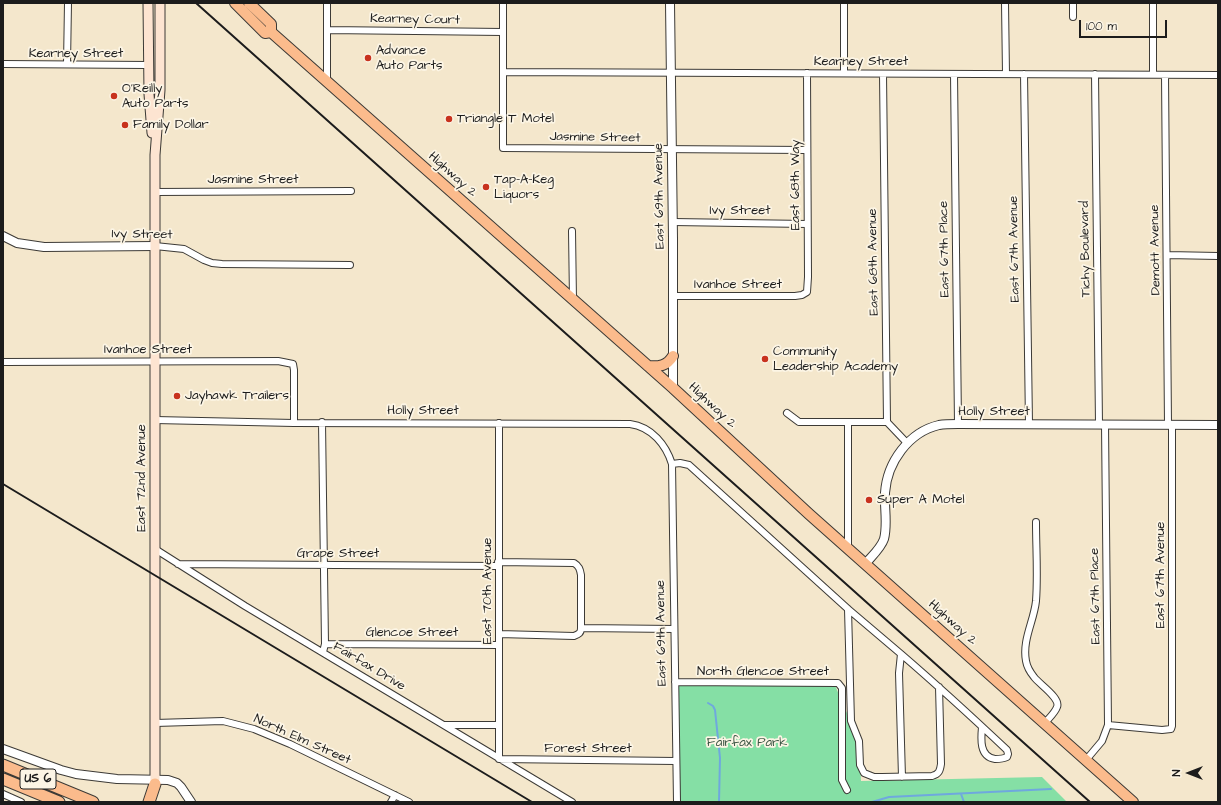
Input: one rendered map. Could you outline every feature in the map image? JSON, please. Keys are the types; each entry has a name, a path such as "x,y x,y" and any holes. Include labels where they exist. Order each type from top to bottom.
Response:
{"highway":[{"name":"US 6","path":"3,765 93,802"},
{"name":"US 6","path":"3,779 59,802"},
{"path":"149,802 155,782"}],"main road":[{"name":"East 72nd Avenue","path":"148,3 149,106 155,155"},
{"name":"East 72nd Avenue","path":"155,802 155,155 160,90 160,3"},
{"name":"Highway 2","path":"249,3 271,24 271,32 673,388 1044,724 1133,802"},
{"name":"Highway 2","path":"238,5 265,33 271,32"},
{"path":"648,366 664,365 673,356"}],"street":[{"path":"67,64 68,3"},
{"path":"327,3 327,81"},
{"path":"503,3 503,72"},
{"name":"East 69th Avenue","path":"670,3 673,222 673,388"},
{"path":"844,3 844,73"},
{"path":"1005,3 1006,74"},
{"path":"1073,3 1073,17"},
{"path":"1153,3 1153,74"},
{"name":"Kearney Court","path":"327,30 503,32"},
{"name":"Kearney Street","path":"3,64 148,65"},
{"name":"Kearney Street","path":"503,72 1218,75"},
{"name":"Jasmine Street","path":"503,72 503,148 807,150"},
{"name":"East 68th Way","path":"803,295 808,289 807,73"},
{"name":"East 68th Avenue","path":"883,74 887,422"},
{"name":"East 67th Place","path":"954,74 958,424"},
{"name":"East 67th Avenue","path":"1024,74 1029,424"},
{"name":"Tichy Boulevard","path":"1095,74 1102,424"},
{"name":"Demott Avenue","path":"1165,75 1170,425"},
{"name":"Jasmine Street","path":"155,192 351,191"},
{"name":"Ivy Street","path":"673,222 807,224"},
{"path":"572,231 573,300"},
{"name":"Ivy Street","path":"3,236 17,243 44,247 155,246 184,249 204,260 222,264 350,265"},
{"path":"1167,255 1218,256"},
{"name":"Ivanhoe Street","path":"673,296 803,295"},
{"name":"Ivanhoe Street","path":"3,362 278,361 293,364 294,423"},
{"path":"788,413 799,422 887,422 907,443"},
{"name":"Holly Street","path":"155,420 294,423 633,424 659,439 669,454 672,464"},
{"path":"322,422 325,644 323,652"},
{"path":"848,422 848,547"},
{"name":"East 70th Avenue","path":"499,424 499,759"},
{"name":"Holly Street","path":"866,563 884,540 886,482 896,458 907,443 917,435 932,428 940,425 958,424 1218,425"},
{"name":"East 67th Place","path":"1086,760 1102,741 1108,725 1102,424"},
{"name":"East 67th Avenue","path":"1108,725 1162,730 1171,730 1172,726 1170,425"},
{"path":"672,464 680,463 689,465 848,609 939,687 1007,750 1007,757 992,758 985,753 981,744 982,727"},
{"name":"East 69th Avenue","path":"672,464 677,802"},
{"path":"1036,522 1036,603 1029,627 1025,658 1029,670 1035,678 1054,696 1058,703 1057,707 1044,724"},
{"name":"Fairfax Drive","path":"155,549 245,606 572,802"},
{"name":"Grape Street","path":"178,564 574,563 580,570 581,628"},
{"path":"848,609 851,721 859,741 860,765 864,774 874,777 932,776 938,774 941,764 939,687"},
{"path":"499,634 574,636 581,632 581,628 674,629"},
{"name":"Glencoe Street","path":"325,644 499,645"},
{"path":"901,654 899,673 902,776"},
{"name":"North Glencoe Street","path":"675,682 838,683 842,688 842,780 848,790"},
{"name":"North Elm Street","path":"155,723 223,721 254,729 290,744 410,802"},
{"path":"445,725 499,725"},
{"path":"3,749 76,774 155,782 168,780 177,783 191,802"},
{"name":"Forest Street","path":"499,759 676,761"},
{"path":"3,794 21,802"},
{"path":"391,802 395,795"}],"green space":[{"name":"Fairfax Park","path":"675,682 834,683 859,741 861,781 1042,777 1067,802 677,802"}],"waterway":[{"path":"708,703 713,706 715,710 720,758 719,802"},
{"path":"872,802 889,797 1051,789"},
{"path":"961,794 964,802"}],"railway":[{"path":"196,3 1090,802"},
{"path":"3,484 532,802"}],"place":[{"name":"Advance Auto Parts","path":"368,58"},
{"name":"O'Reilly Auto Parts","path":"114,96"},
{"name":"Triangle T Motel","path":"449,119"},
{"name":"Family Dollar","path":"125,125"},
{"name":"Tap-A-Keg Liquors","path":"486,187"},
{"name":"Community Leadership Academy","path":"765,359"},
{"name":"Jayhawk Trailers","path":"177,396"},
{"name":"Super A Motel","path":"869,500"}]}
